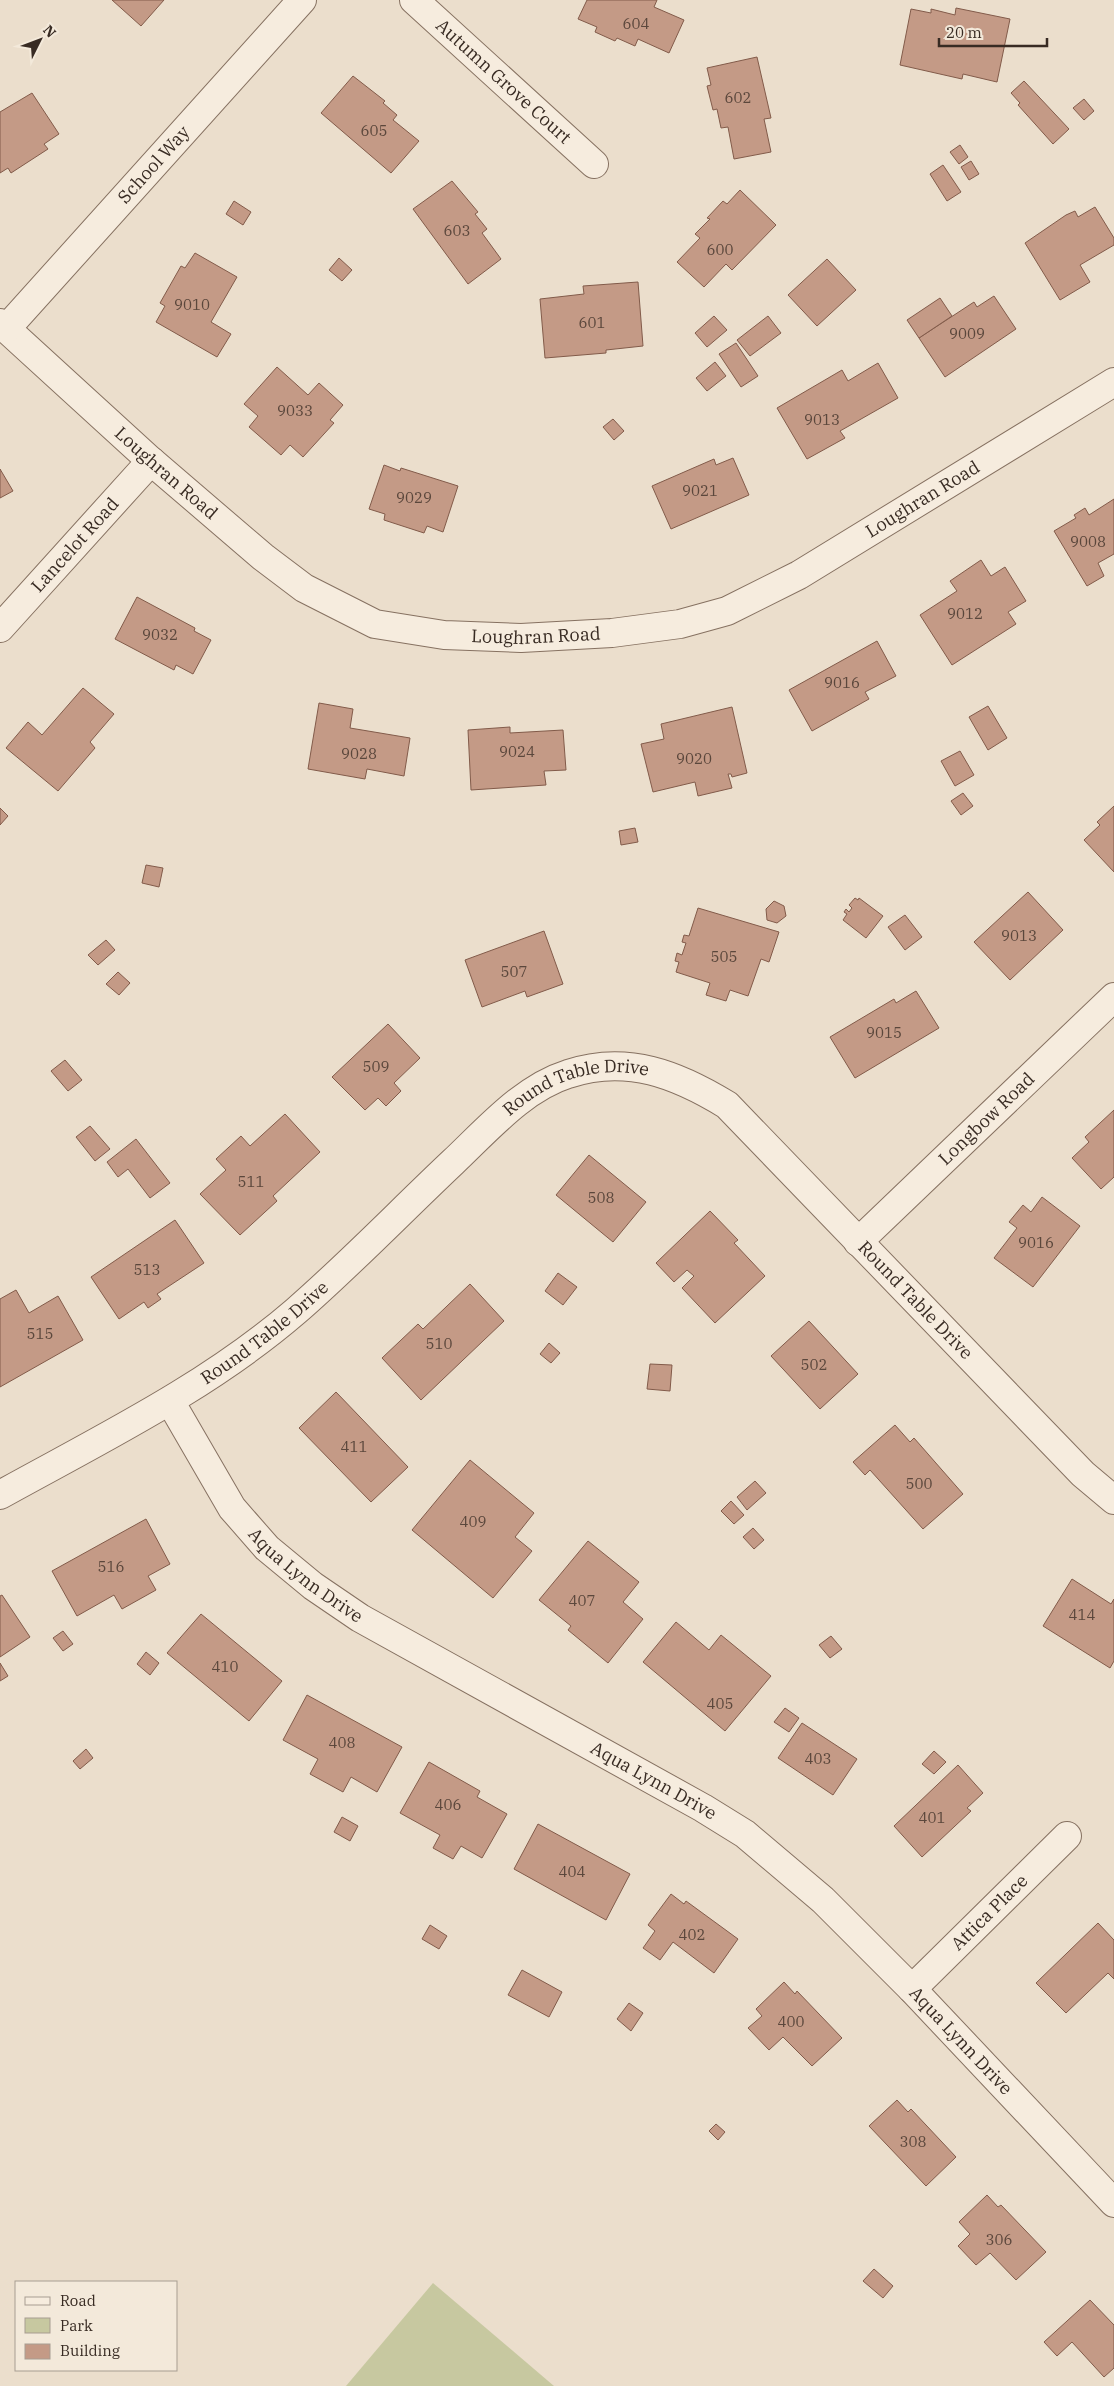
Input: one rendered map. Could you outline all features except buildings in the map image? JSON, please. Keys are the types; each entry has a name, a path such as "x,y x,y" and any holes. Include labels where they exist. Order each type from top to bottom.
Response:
{"street":[{"name":"School Way","path":"3,326 302,0"},
{"name":"Autumn Grove Court","path":"414,0 594,164"},
{"name":"Loughran Road","path":"3,326 151,461 263,557 304,588 375,624 444,635 483,637 521,638 612,634 680,624 727,611 799,575 1114,382"},
{"name":"Lancelot Road","path":"0,628 151,461"},
{"name":"Longbow Road","path":"858,1242 1114,997"},
{"name":"Round Table Drive","path":"0,1495 170,1401 241,1355 296,1311 496,1121 536,1089 568,1074 605,1066 636,1068 666,1074 694,1085 728,1105 1083,1474 1114,1500"},
{"name":"Aqua Lynn Drive","path":"170,1401 232,1508 267,1548 313,1586 360,1618 703,1808 745,1834 823,1900 912,1989 1114,2203"},
{"name":"Attica Place","path":"912,1989 1068,1836"}],"green space":[{"path":"433,2283 554,2386 346,2386"}]}
